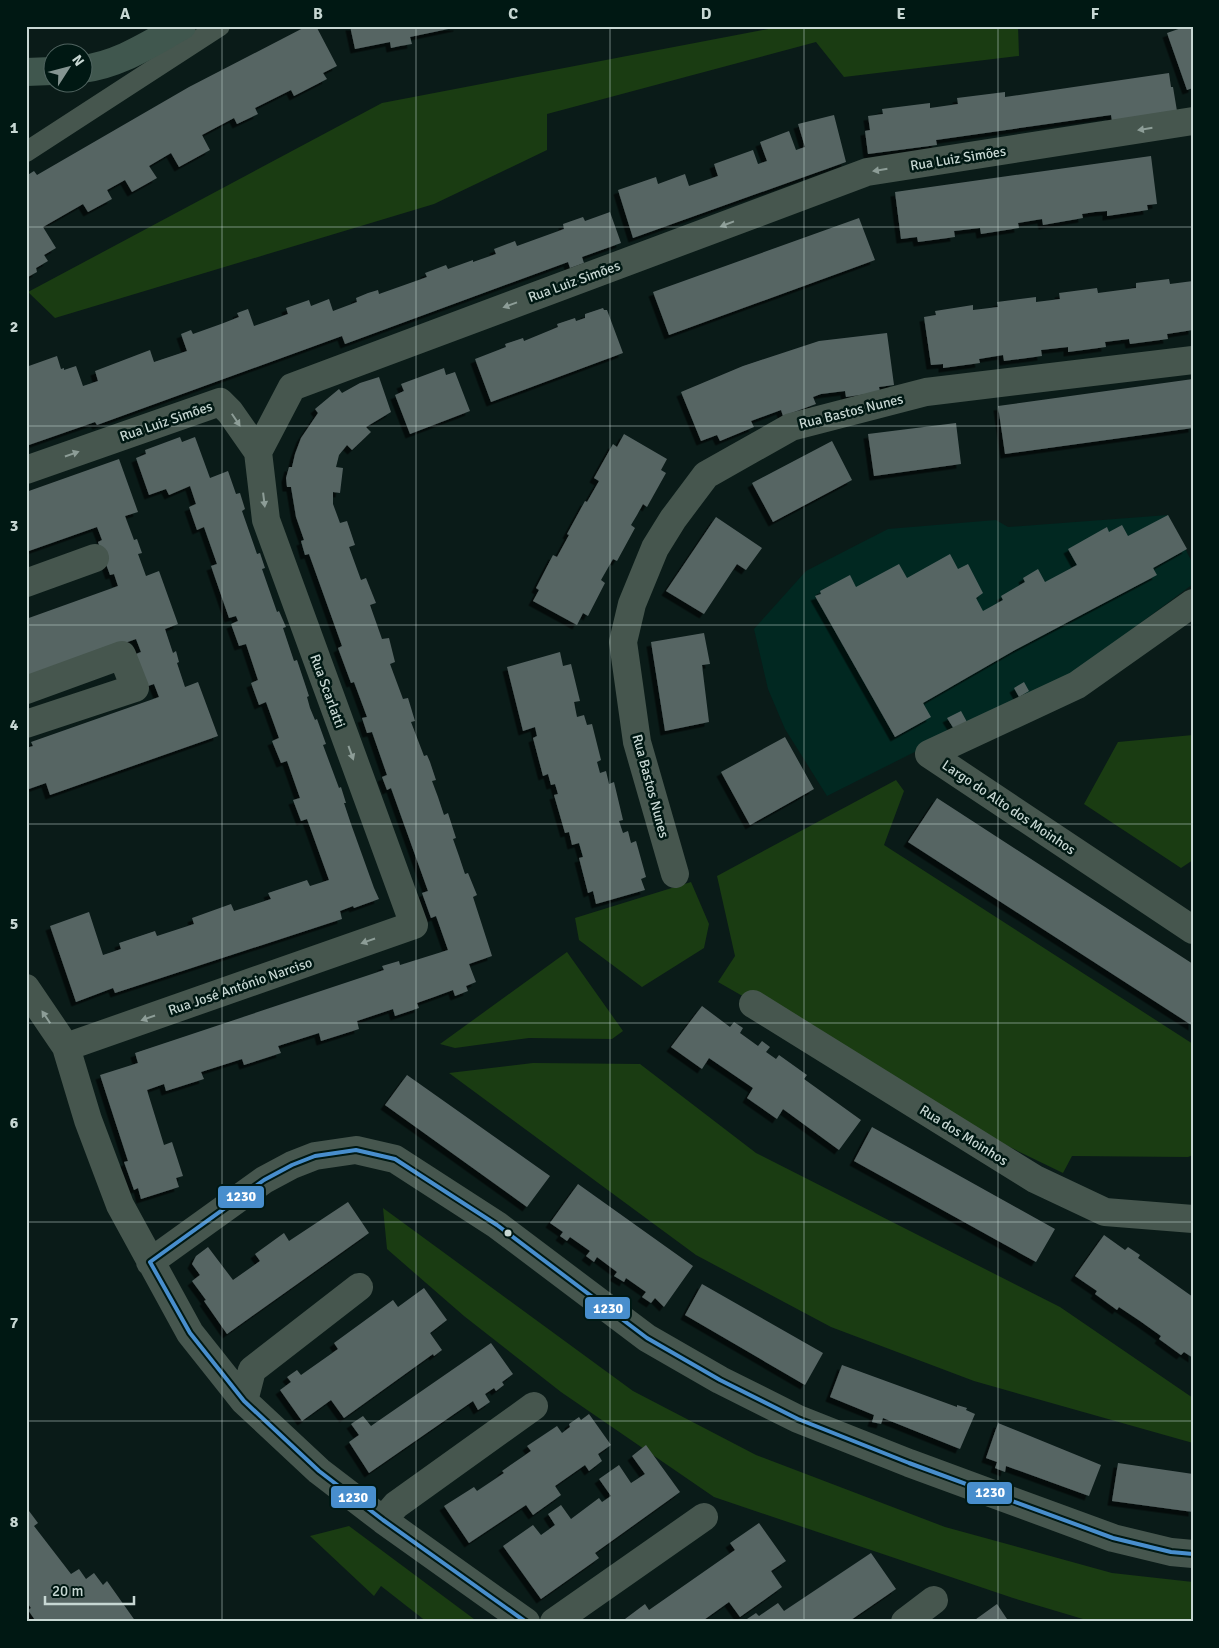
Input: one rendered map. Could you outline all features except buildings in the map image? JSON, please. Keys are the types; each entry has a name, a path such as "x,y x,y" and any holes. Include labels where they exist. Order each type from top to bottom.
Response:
{"main road":[{"path":"92,68 99,67 131,54 182,26"},
{"path":"26,72 42,71"}],"street":[{"path":"26,152 220,26"},
{"name":"Rua Luiz Simões","path":"26,470 220,402 230,412 258,452 292,386 867,172 1193,121"},
{"name":"Rua Bastos Nunes","path":"675,874 637,742 623,642 632,604 655,548 673,518 706,475 791,427 926,392 1193,360"},
{"name":"Rua Scarlatti","path":"258,452 266,520 414,925"},
{"path":"26,583 96,558"},
{"name":"Largo do Alto dos Moinhos","path":"1193,603 1077,685 929,754 1193,930"},
{"path":"26,690 122,655 135,688 26,724"},
{"name":"Rua José António Narciso","path":"66,1047 414,925"},
{"path":"26,988 66,1047 88,1120 120,1205 190,1333 244,1401 319,1471 383,1520 526,1622"},
{"name":"Rua dos Moinhos","path":"753,1004 1035,1179 1105,1212 1193,1219"},
{"path":"150,1262 264,1180 292,1165 314,1156 356,1150 395,1159 497,1225 647,1338 737,1389 798,1419 1113,1538 1170,1552 1193,1554"},
{"path":"244,1401 252,1370 359,1286"},
{"path":"383,1520 396,1505 534,1406"},
{"path":"554,1622 704,1517"},
{"path":"905,1622 934,1600"}],"shaded area":[{"path":"1168,515 1193,564 1193,584 1076,671 827,796 785,729 768,689 754,629 806,571 888,529 996,520 1008,527"}],"green space":[{"path":"784,26 1018,26 1019,56 844,77 816,42 547,114 547,150 434,204 55,318 28,292 382,103"},
{"path":"1193,735 1193,860 1181,868 1084,804 1118,742"},
{"path":"896,780 904,791 884,845 1193,1044 1193,1155 1188,1157 1072,1156 1063,1173 989,1137 718,982 735,956 717,876"},
{"path":"691,882 709,924 704,948 642,987 579,940 575,918"},
{"path":"567,952 623,1031 612,1039 529,1038 455,1048 440,1044"},
{"path":"533,1063 640,1064 756,1153 1060,1307 1193,1398 1193,1443 974,1381 831,1327 696,1255 449,1073"},
{"path":"383,1208 633,1391 756,1455 945,1527 1112,1573 1193,1582 1193,1622 1093,1622 1013,1598 714,1497 561,1392 464,1316 387,1249"},
{"path":"349,1526 478,1622 427,1622 381,1586 374,1596 310,1536"}],"transit line":[{"name":"1230","path":"526,1622 383,1520 319,1471 244,1401 190,1333 150,1262 264,1180 292,1165 315,1156 356,1150 395,1159 497,1225 647,1338 720,1380 798,1419 909,1463 1113,1538 1171,1552 1193,1554"}]}
